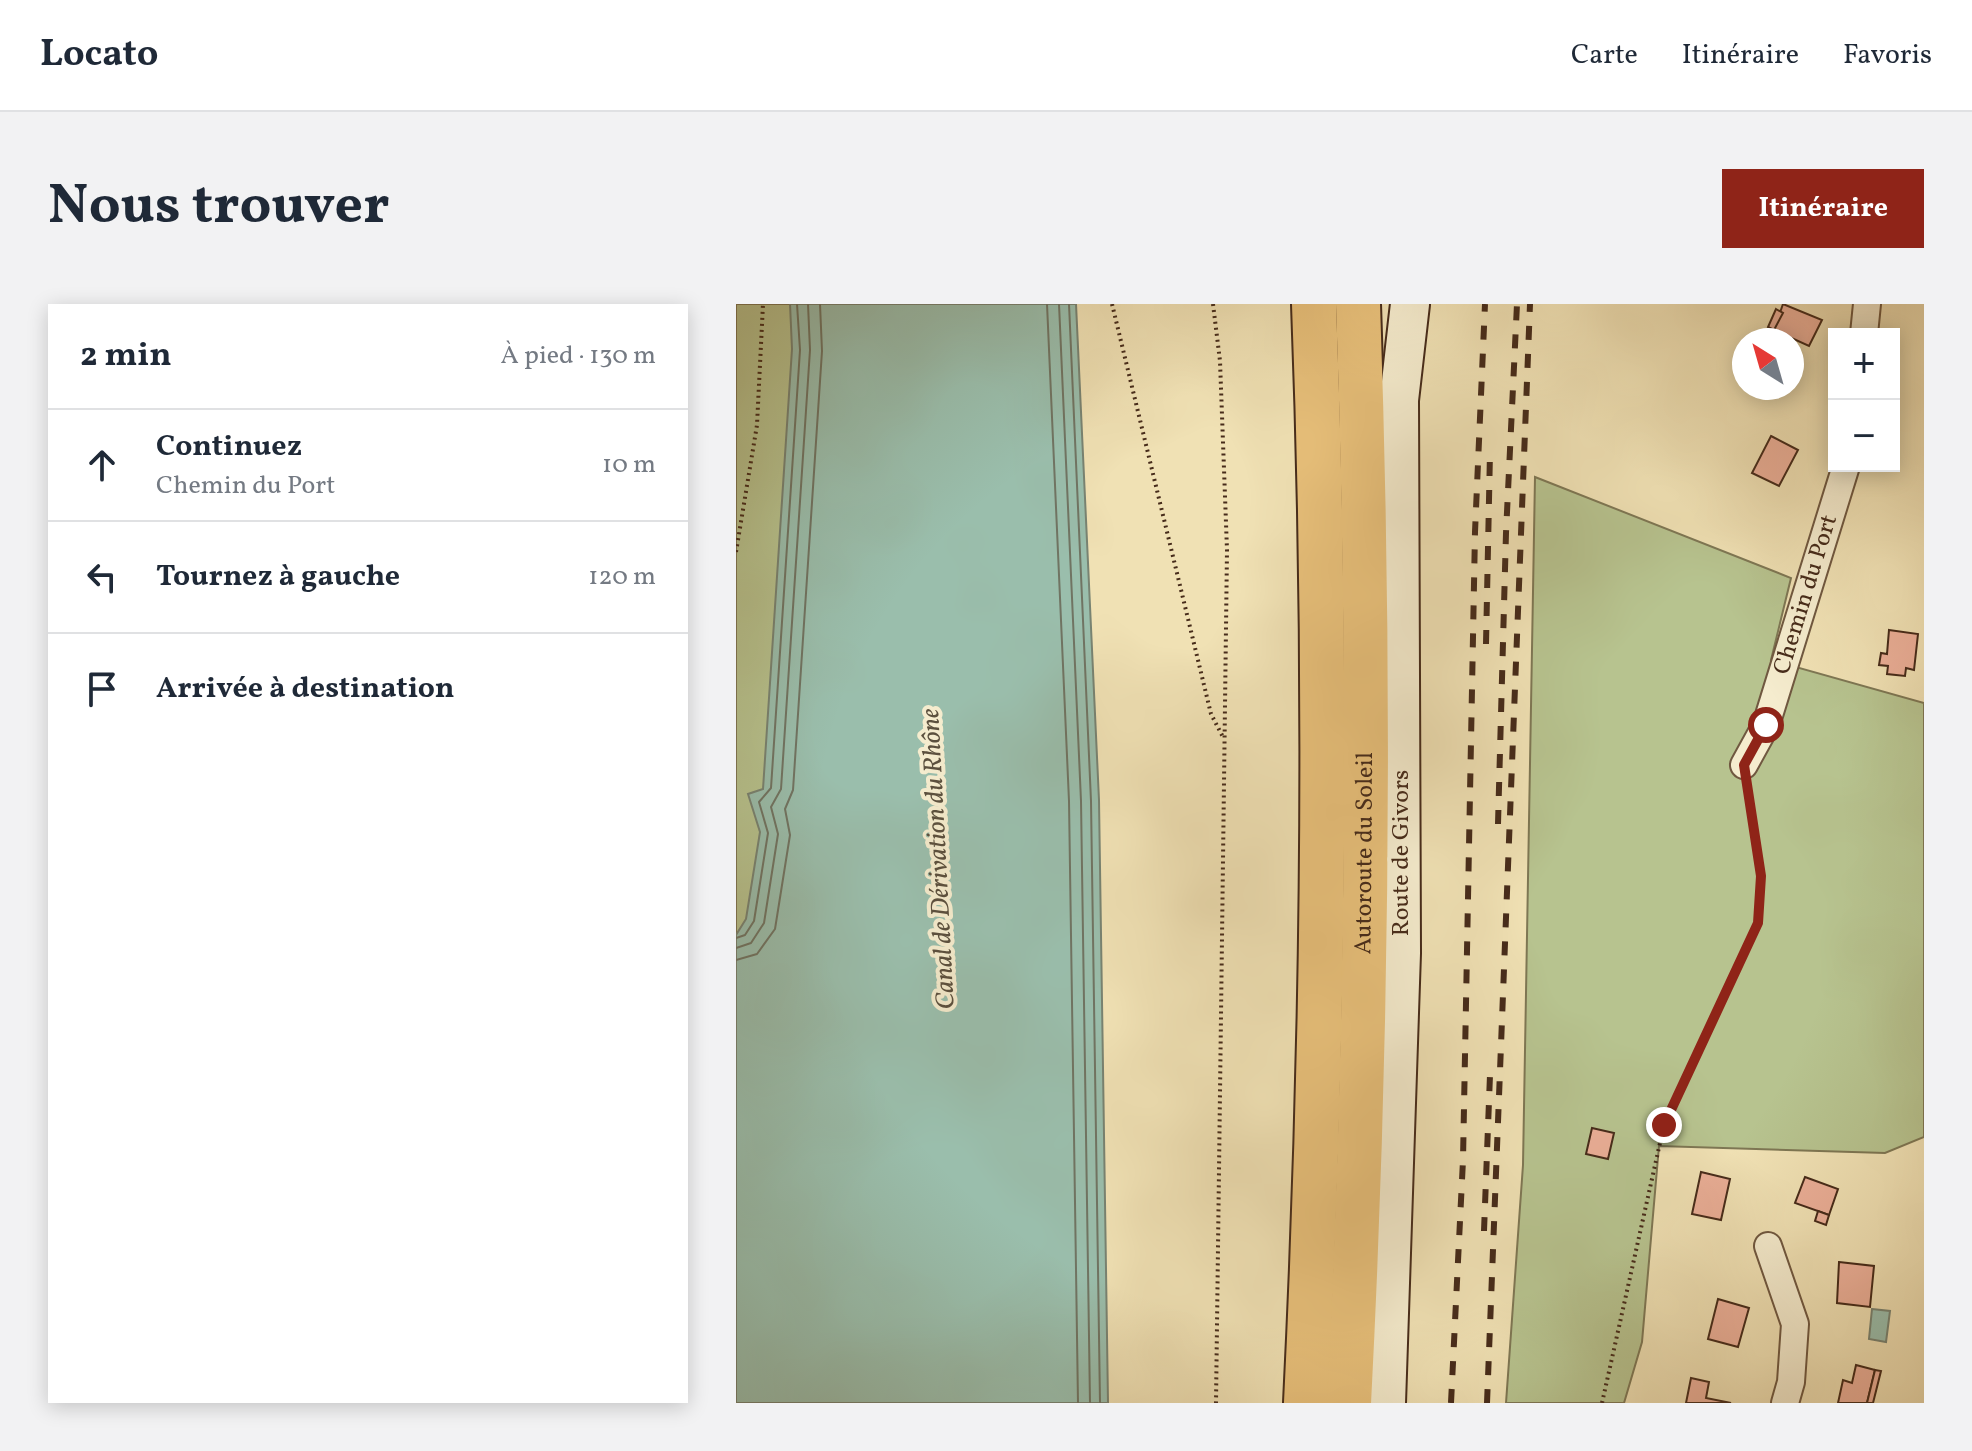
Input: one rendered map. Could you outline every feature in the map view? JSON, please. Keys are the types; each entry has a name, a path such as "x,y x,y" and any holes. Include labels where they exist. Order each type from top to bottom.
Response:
{"highway":[{"name":"Autoroute du Soleil","path":"1306,1403 1314,1256 1322,841 1322,612 1314,304"},
{"name":"Autoroute du Soleil","path":"1349,1403 1365,976 1364,543 1358,304"}],"main road":[{"name":"Route de Givors","path":"1386,1403 1401,953 1399,400 1410,304"}],"street":[{"path":"1865,328 1867,304"},
{"name":"Chemin du Port","path":"1744,765 1766,725 1844,472"},
{"path":"1768,1246 1795,1324 1791,1382 1785,1403"}],"path":[{"path":"736,552 757,425 763,304"},
{"path":"1112,304 1211,714 1225,741"},
{"path":"1213,304 1220,361 1227,550 1216,1403"},
{"path":"1602,1403 1664,1125 1758,923 1761,876 1744,765"}],"green space":[{"path":"736,304 852,304 736,1403"},
{"path":"1535,477 1791,578 1771,660 1924,703 1924,1137 1885,1153 1659,1146 1642,1342 1624,1403 1506,1403 1523,1165"}],"water":[{"name":"Canal de Dérivation du Rhône","path":"790,304 1076,304 1099,800 1108,1403 736,1403 736,935 746,919 760,832 748,794 763,789 792,349"},
{"path":"1872,1309 1890,1311 1886,1342 1869,1339"}],"building":[{"path":"1783,304 1822,320 1809,346 1804,344 1804,328 1775,328"},
{"path":"1776,309 1783,313 1775,328 1768,327"},
{"path":"1771,436 1798,450 1779,486 1752,473"},
{"path":"1889,630 1918,634 1914,670 1906,668 1905,676 1887,674 1888,666 1879,665 1881,653 1887,654"},
{"path":"1592,1128 1614,1133 1608,1159 1586,1154"},
{"path":"1701,1172 1730,1179 1721,1220 1692,1214"},
{"path":"1805,1177 1838,1189 1829,1215 1795,1203"},
{"path":"1818,1211 1829,1215 1826,1225 1815,1221"},
{"path":"1839,1262 1874,1266 1870,1307 1837,1303"},
{"path":"1718,1299 1749,1308 1738,1347 1708,1339"},
{"path":"1856,1365 1875,1370 1867,1403 1838,1403 1843,1380 1852,1383"},
{"path":"1875,1370 1881,1371 1873,1403 1867,1403"},
{"path":"1691,1378 1709,1382 1706,1398 1731,1403 1686,1403"}],"railway":[{"path":"1451,1403 1463,1160 1475,532 1485,304"},
{"path":"1498,824 1506,533 1517,304"},
{"path":"1487,1403 1530,304"},
{"path":"1486,644 1490,452"},
{"path":"1484,1231 1490,1075"}],"route":[{"path":"1664,1125 1758,923 1761,876 1744,765 1766,725"}]}
